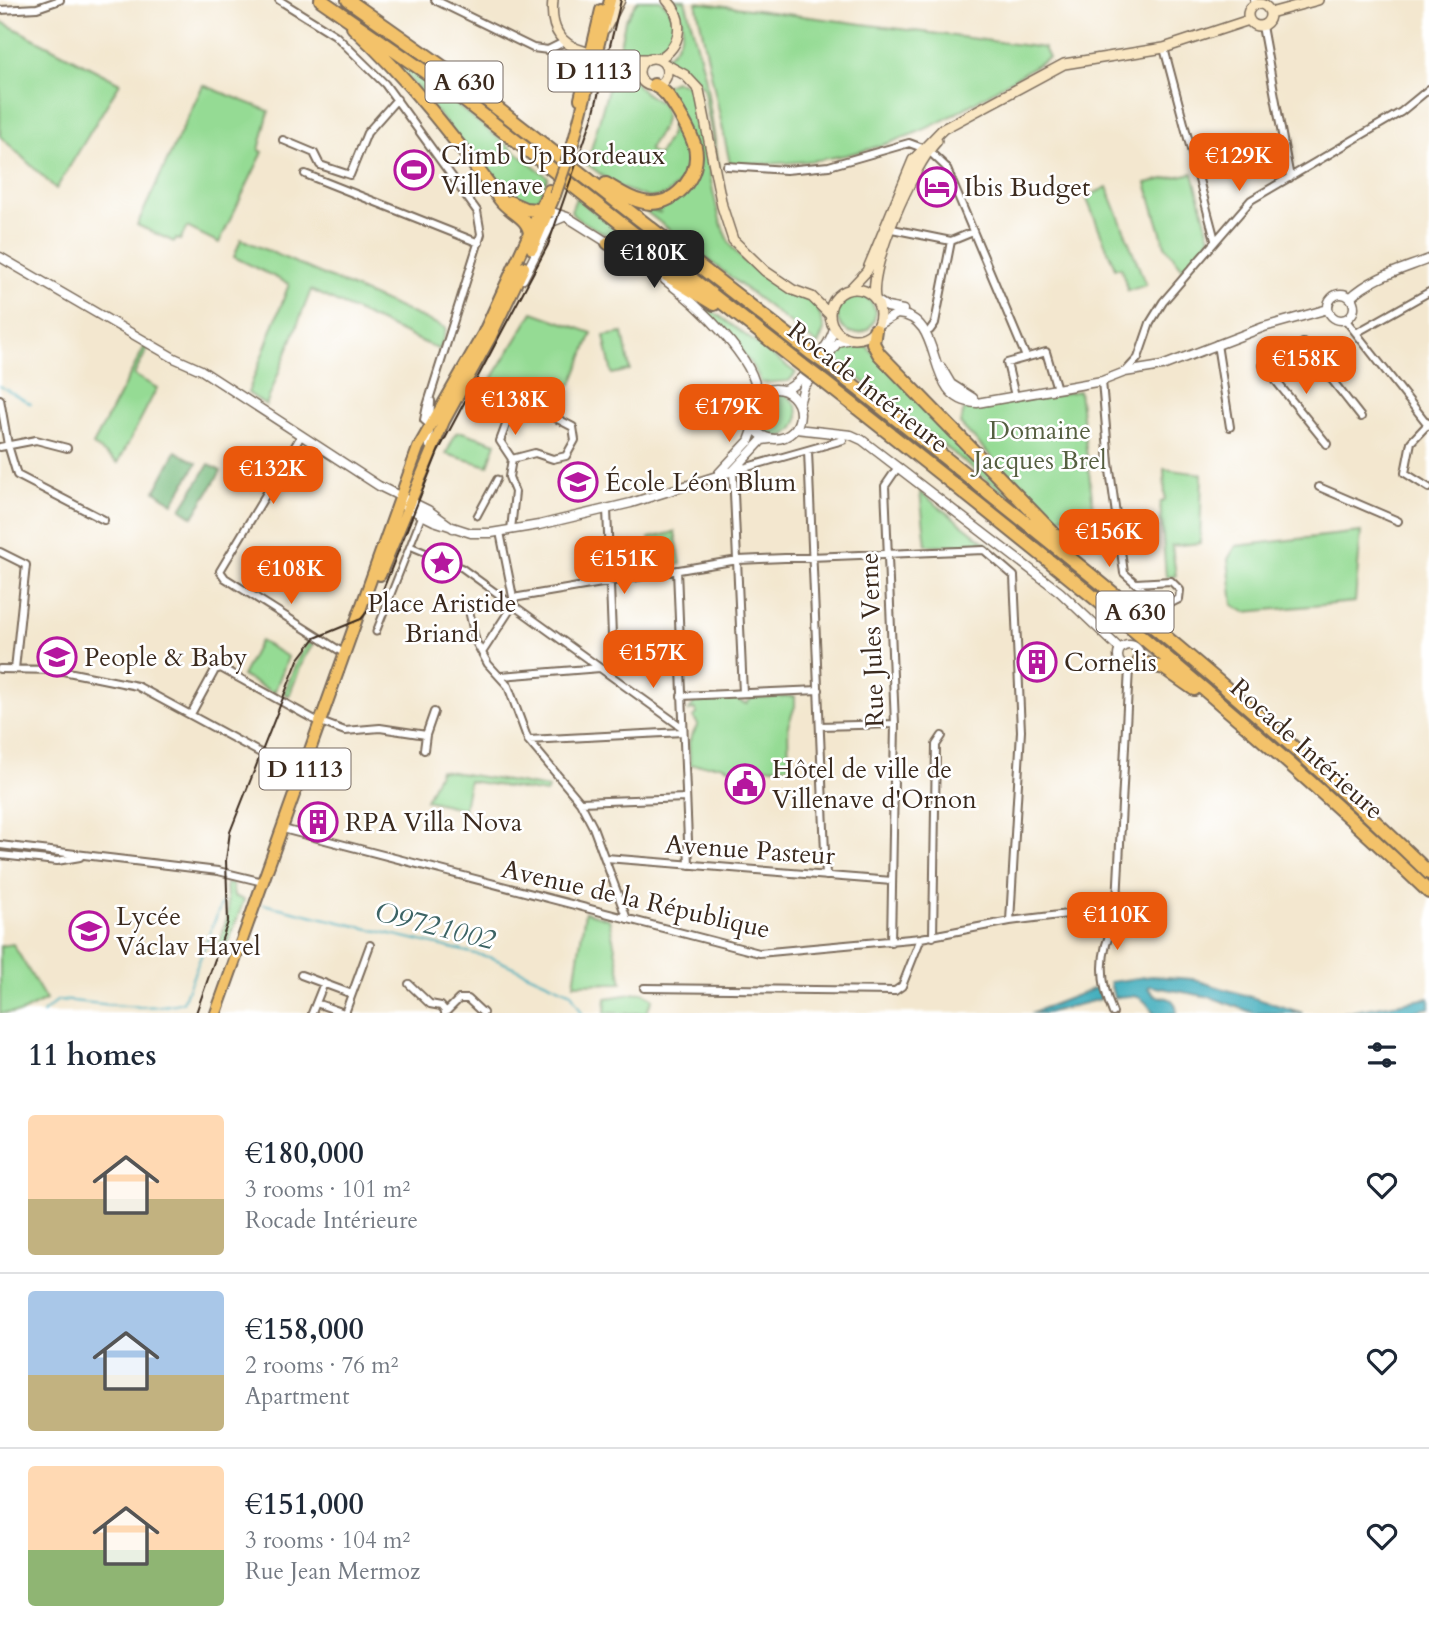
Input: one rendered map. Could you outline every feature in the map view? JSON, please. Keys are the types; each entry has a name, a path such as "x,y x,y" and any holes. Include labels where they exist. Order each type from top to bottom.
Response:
{"highway":[{"name":"A 630","path":"348,0 457,77 577,169 1042,534 1277,732 1429,873"},
{"path":"324,2 402,76 502,203 527,223 530,234"},
{"name":"Rocade Intérieure","path":"324,2 447,87 1034,546 1240,719 1429,892"},
{"path":"577,169 641,201 670,198 685,186 695,168 695,147 668,96 658,84"},
{"path":"491,187 517,206 545,211"},
{"path":"608,243 697,292 803,366"},
{"path":"877,327 873,343 878,354 1058,539 1142,617"},
{"path":"1134,665 1164,668 1240,719"}],"main road":[{"path":"553,0 553,24 564,42 584,51"},
{"name":"D 1113","path":"571,138 603,0"},
{"name":"D 1113","path":"404,502 419,477 442,424 508,302 571,138 603,36 610,0"},
{"path":"603,36 620,0"},
{"path":"661,62 673,48 679,33 678,18 667,0"},
{"path":"1270,13 1318,0"},
{"path":"1249,20 1248,13 1254,3 1264,6 1270,13"},
{"path":"925,149 874,275 881,316 877,327 864,338 851,339 834,327 830,315 831,307 867,271 907,170 925,149 953,125 1054,68 1076,61 1164,48 1249,20 1262,26 1267,23 1270,13"},
{"path":"691,80 675,77 658,84 646,83 617,59 661,62 691,80 701,95 724,218 733,240 765,271 793,290 812,297 830,315"},
{"path":"640,76 640,68 647,59"},
{"path":"658,84 667,73 661,62"},
{"name":"D 1113","path":"216,1013 346,655 352,648 430,425 477,345 530,234 545,211"},
{"path":"812,297 864,290 876,299"}],"street":[{"path":"0,10 37,8 60,0"},
{"path":"279,0 335,35 362,59 397,99 477,211 482,224 479,243 424,420 430,425 442,424"},
{"path":"435,0 533,48 548,50 564,42"},
{"path":"1262,26 1290,178"},
{"path":"1164,48 1215,240"},
{"path":"1125,372 1138,358 1155,313 1251,200 1401,112 1429,89"},
{"path":"283,140 314,153 320,165 350,175 367,133 397,99"},
{"path":"727,166 786,170 844,164 909,143 925,149 946,167 1026,357"},
{"path":"305,174 479,243"},
{"path":"545,211 567,216 672,285 712,322 753,374 757,387 750,416 754,427 770,439"},
{"path":"508,302 528,270 552,222 556,218 567,216"},
{"path":"892,229 951,241 973,232"},
{"path":"930,330 935,324 951,241"},
{"path":"0,257 201,370 404,502 453,528 471,533 500,532 607,509 843,440"},
{"path":"1350,298 1359,288 1378,279 1428,262"},
{"path":"1356,333 1429,292"},
{"path":"877,327 897,314 912,319 926,333 947,388 970,402 1102,381 1125,372 1162,366 1217,344 1328,309 1335,296 1350,298 1354,309 1345,319"},
{"path":"876,299 887,307 915,315 930,330 941,366 951,384 965,395 987,401"},
{"path":"1328,309 1334,318 1345,319 1429,424 1411,442 1405,473 1429,488"},
{"path":"755,399 765,391 791,389 833,337 834,327"},
{"path":"743,693 733,471 762,440 784,438 796,429 804,387 835,345 841,340 851,339"},
{"path":"1303,343 1362,417"},
{"path":"1217,344 1230,427"},
{"path":"1015,396 1007,363 1046,352 1057,389"},
{"path":"1264,365 1327,443"},
{"path":"1102,381 1124,573 1157,602 1169,604 1179,599 1180,590 1171,581 1136,583"},
{"path":"783,390 800,407 818,432 818,446"},
{"path":"0,399 4,446 14,470 23,480 104,520"},
{"path":"511,530 515,492 509,477 512,459 500,441 513,405 573,427 575,440 566,456 553,459 535,453 512,459"},
{"path":"419,477 419,467 430,443 430,425"},
{"path":"716,476 749,441 754,427"},
{"path":"796,429 851,435 862,440 1060,592 1120,649"},
{"path":"301,436 220,571 225,578 346,655"},
{"path":"4,446 36,440 67,448"},
{"path":"807,452 827,876"},
{"name":"Rue Jules Verne","path":"891,942 895,723 885,486 898,467"},
{"path":"477,516 497,479"},
{"path":"1319,487 1398,521"},
{"path":"607,509 613,660 607,673"},
{"path":"376,632 421,518"},
{"path":"500,532 515,604"},
{"path":"410,546 462,568 515,604 683,730"},
{"path":"483,651 523,596 738,560 984,550 1014,576 1021,723 1010,921"},
{"path":"0,552 26,565 15,669"},
{"path":"677,570 689,865"},
{"path":"468,606 474,635 488,664 508,687 528,740 580,802 606,858 627,919"},
{"path":"1115,922 1109,915 1109,909 1117,902 1134,665 1140,655 1134,646 1120,649"},
{"path":"1120,649 1119,663 1134,665"},
{"path":"191,714 215,670 221,668 322,723 345,731 380,728 426,735"},
{"path":"501,676 600,668"},
{"path":"0,669 58,670 116,680 153,693 302,776"},
{"path":"681,696 819,690"},
{"path":"424,750 433,712"},
{"path":"820,726 895,723"},
{"path":"528,740 683,730"},
{"path":"933,936 936,745 942,736"},
{"path":"580,802 686,798"},
{"name":"Avenue de la République","path":"283,829 759,953 921,939 1010,921 1109,909"},
{"path":"0,845 218,871 263,882"},
{"path":"0,855 57,861 86,856"},
{"name":"Avenue Pasteur","path":"606,858 892,881"},
{"path":"1115,922 1125,920 1129,911 1123,903 1117,902"},
{"path":"1113,1013 1103,980 1102,957 1115,922"},
{"path":"644,988 895,991 902,986 921,939"},
{"path":"316,1003 344,1013 370,945"},
{"path":"300,975 352,994"},
{"path":"312,1013 324,983"},
{"path":"409,984 430,1004 441,1006 445,1012 459,999 468,999 483,1013"}],"green space":[{"path":"638,0 660,0 670,10 676,30 666,47 657,53 633,58 627,49 618,55 625,21"},
{"path":"672,0 685,0 705,75 724,201 703,87 694,77 665,58 676,45 682,30 681,16"},
{"path":"696,2 1044,48 1049,58 947,118 890,143 845,155 801,162 730,164"},
{"path":"0,21 120,83 56,189 0,136"},
{"path":"389,54 426,82 422,87 427,91 432,86 548,177 535,206 504,195"},
{"path":"615,64 620,72 629,71 640,88 665,110 663,126 649,151 658,156 671,133 671,108 690,143 692,158 687,176 666,195 649,198 618,187 587,164"},
{"path":"675,81 692,87 699,99 714,197 725,234 732,247 759,273 817,304 824,330 818,345 640,207 661,213 641,205 665,204 699,162 662,87"},
{"path":"203,85 269,111 259,150 263,152 219,243 187,227 180,240 176,239 174,242 137,225"},
{"path":"1193,173 1210,238 1184,270 1165,246 1146,183"},
{"path":"1107,187 1146,285 1128,291 1121,268 1115,268 1086,197"},
{"path":"576,198 675,274 575,217 571,211"},
{"path":"241,239 446,328 440,350 311,290 266,405 248,393 289,284 234,257"},
{"path":"674,282 796,373 789,381 761,383 736,346"},
{"path":"856,295 870,300 875,314 870,328 856,333 842,328 837,314 842,300"},
{"path":"533,312 592,333 572,384 563,386 561,391 554,388 547,411 511,399 513,387 492,379"},
{"path":"623,333 630,370 612,374 604,336"},
{"path":"145,346 148,348 134,375 157,388 118,463 93,445"},
{"path":"868,346 1026,511 834,358 842,349"},
{"name":"Domaine Jacques Brel","path":"1079,391 1097,539 1091,542 1089,536 1065,515 1053,521 960,424 964,410"},
{"path":"776,393 791,400 798,415 791,430 776,437 761,430 754,415 761,400"},
{"path":"462,432 496,443 488,466 446,454 456,433"},
{"path":"176,451 197,463 173,503 155,491"},
{"path":"209,464 221,471 193,517 181,509"},
{"path":"1164,469 1202,474 1200,543 1172,546 1176,576 1166,577 1160,503 1165,499"},
{"path":"920,492 990,546 926,545"},
{"path":"675,532 681,564 654,569 649,538"},
{"path":"1361,532 1355,602 1245,612 1233,605 1228,559 1236,546"},
{"path":"260,641 288,657 274,693 242,676"},
{"path":"308,642 313,645 304,658 289,696 284,693 298,658"},
{"path":"795,696 795,706 788,726 789,766 732,769 720,765 690,765 689,742 698,724 693,717 697,714 695,709 689,711 695,701 736,699 746,704 752,698"},
{"path":"440,770 549,788 546,793 469,781 464,809 426,800"},
{"path":"226,883 232,884 234,896 244,900 225,951 218,948 228,914"},
{"path":"585,912 609,919 622,983 574,984"},
{"path":"13,944 46,1000 20,1013 0,1013 0,946"},
{"path":"643,992 653,999 646,1013 605,1013 606,998"}],"water":[{"path":"1152,976 1192,979 1303,1013 1254,1013 1210,997 1150,986 1148,988 1155,996 1173,1001 1177,1013 1153,1013 1146,1002 1137,997 1114,998 1110,982"},
{"path":"1098,987 1101,999 1046,1013 1031,1013"},
{"path":"1429,998 1429,1008 1404,1013 1342,1013"}],"waterway":[{"path":"0,386 31,404"},
{"path":"43,1013 58,1000 138,1007 183,1002 222,902"},
{"name":"O9721002","path":"263,904 493,958 571,993 582,1013"}],"tunnel":[{"path":"591,53 617,59"}],"tram line":[{"path":"196,1013 228,922 226,860 230,832 298,660 315,638 361,619 380,597 438,452 548,245 593,116 621,0"}],"place":[{"name":"Climb Up Bordeaux Villenave","path":"414,170"},
{"name":"Ibis Budget","path":"937,187"},
{"name":"École Léon Blum","path":"578,482"},
{"name":"Place Aristide Briand","path":"442,563"},
{"name":"People & Baby","path":"57,657"},
{"name":"Cornelis","path":"1037,662"},
{"name":"Hôtel de ville de Villenave d'Ornon","path":"745,784"},
{"name":"RPA Villa Nova","path":"318,822"},
{"name":"Lycée Václav Havel","path":"89,931"}]}
